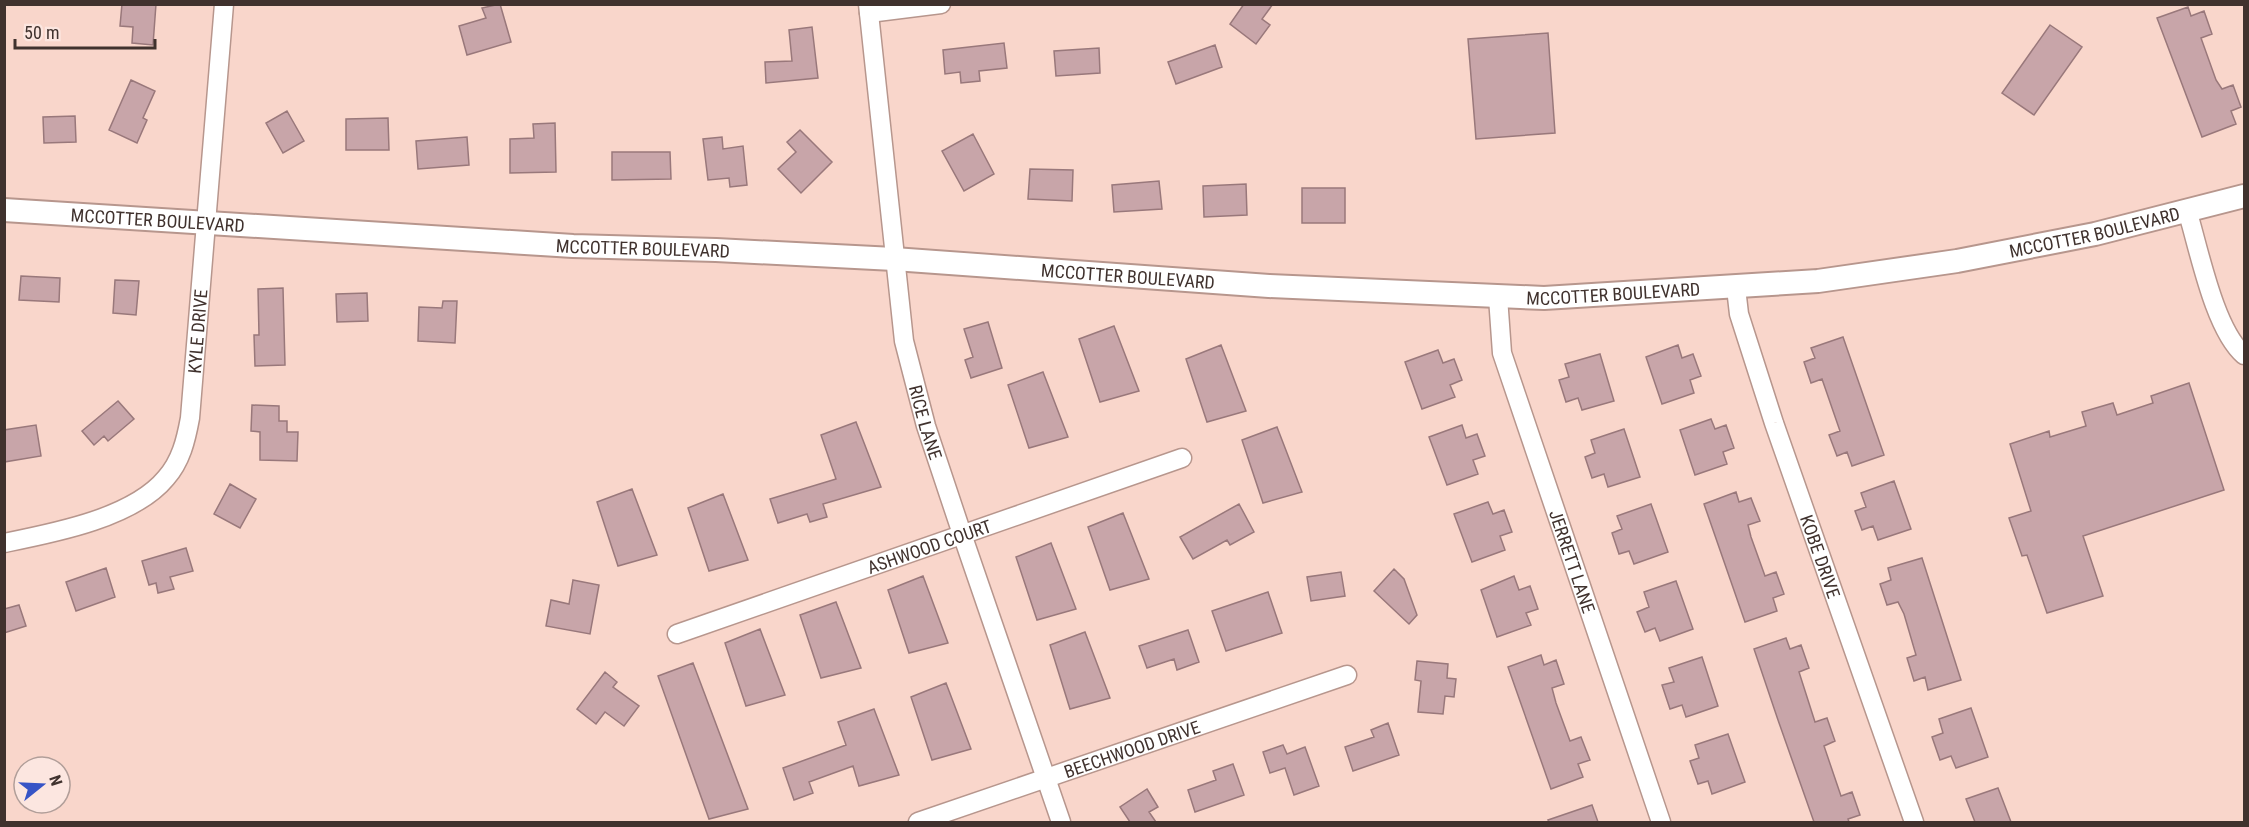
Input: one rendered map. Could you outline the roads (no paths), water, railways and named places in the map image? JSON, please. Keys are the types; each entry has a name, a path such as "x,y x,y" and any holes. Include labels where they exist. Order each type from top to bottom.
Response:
{"street":[{"name":"KYLE DRIVE","path":"4,543 87,522 131,505 153,491 176,464 183,448 190,418 207,224 212,122 224,4"},
{"path":"868,9 941,4"},
{"name":"RICE LANE","path":"868,9 900,316 910,364 926,426 1061,822"},
{"name":"MCCOTTER BOULEVARD","path":"4,210 573,246 894,259 1269,286 1544,298 1736,288 1818,281 1957,261 2095,234 2244,196"},
{"path":"2187,210 2219,316 2237,349 2244,355"},
{"name":"KOBE DRIVE","path":"1736,288 1738,314 1773,423 1914,822"},
{"name":"JERRETT LANE","path":"1498,297 1502,352 1660,822"},
{"name":"ASHWOOD COURT","path":"677,634 1182,458"},
{"name":"BEECHWOOD DRIVE","path":"918,822 1347,675"}]}
